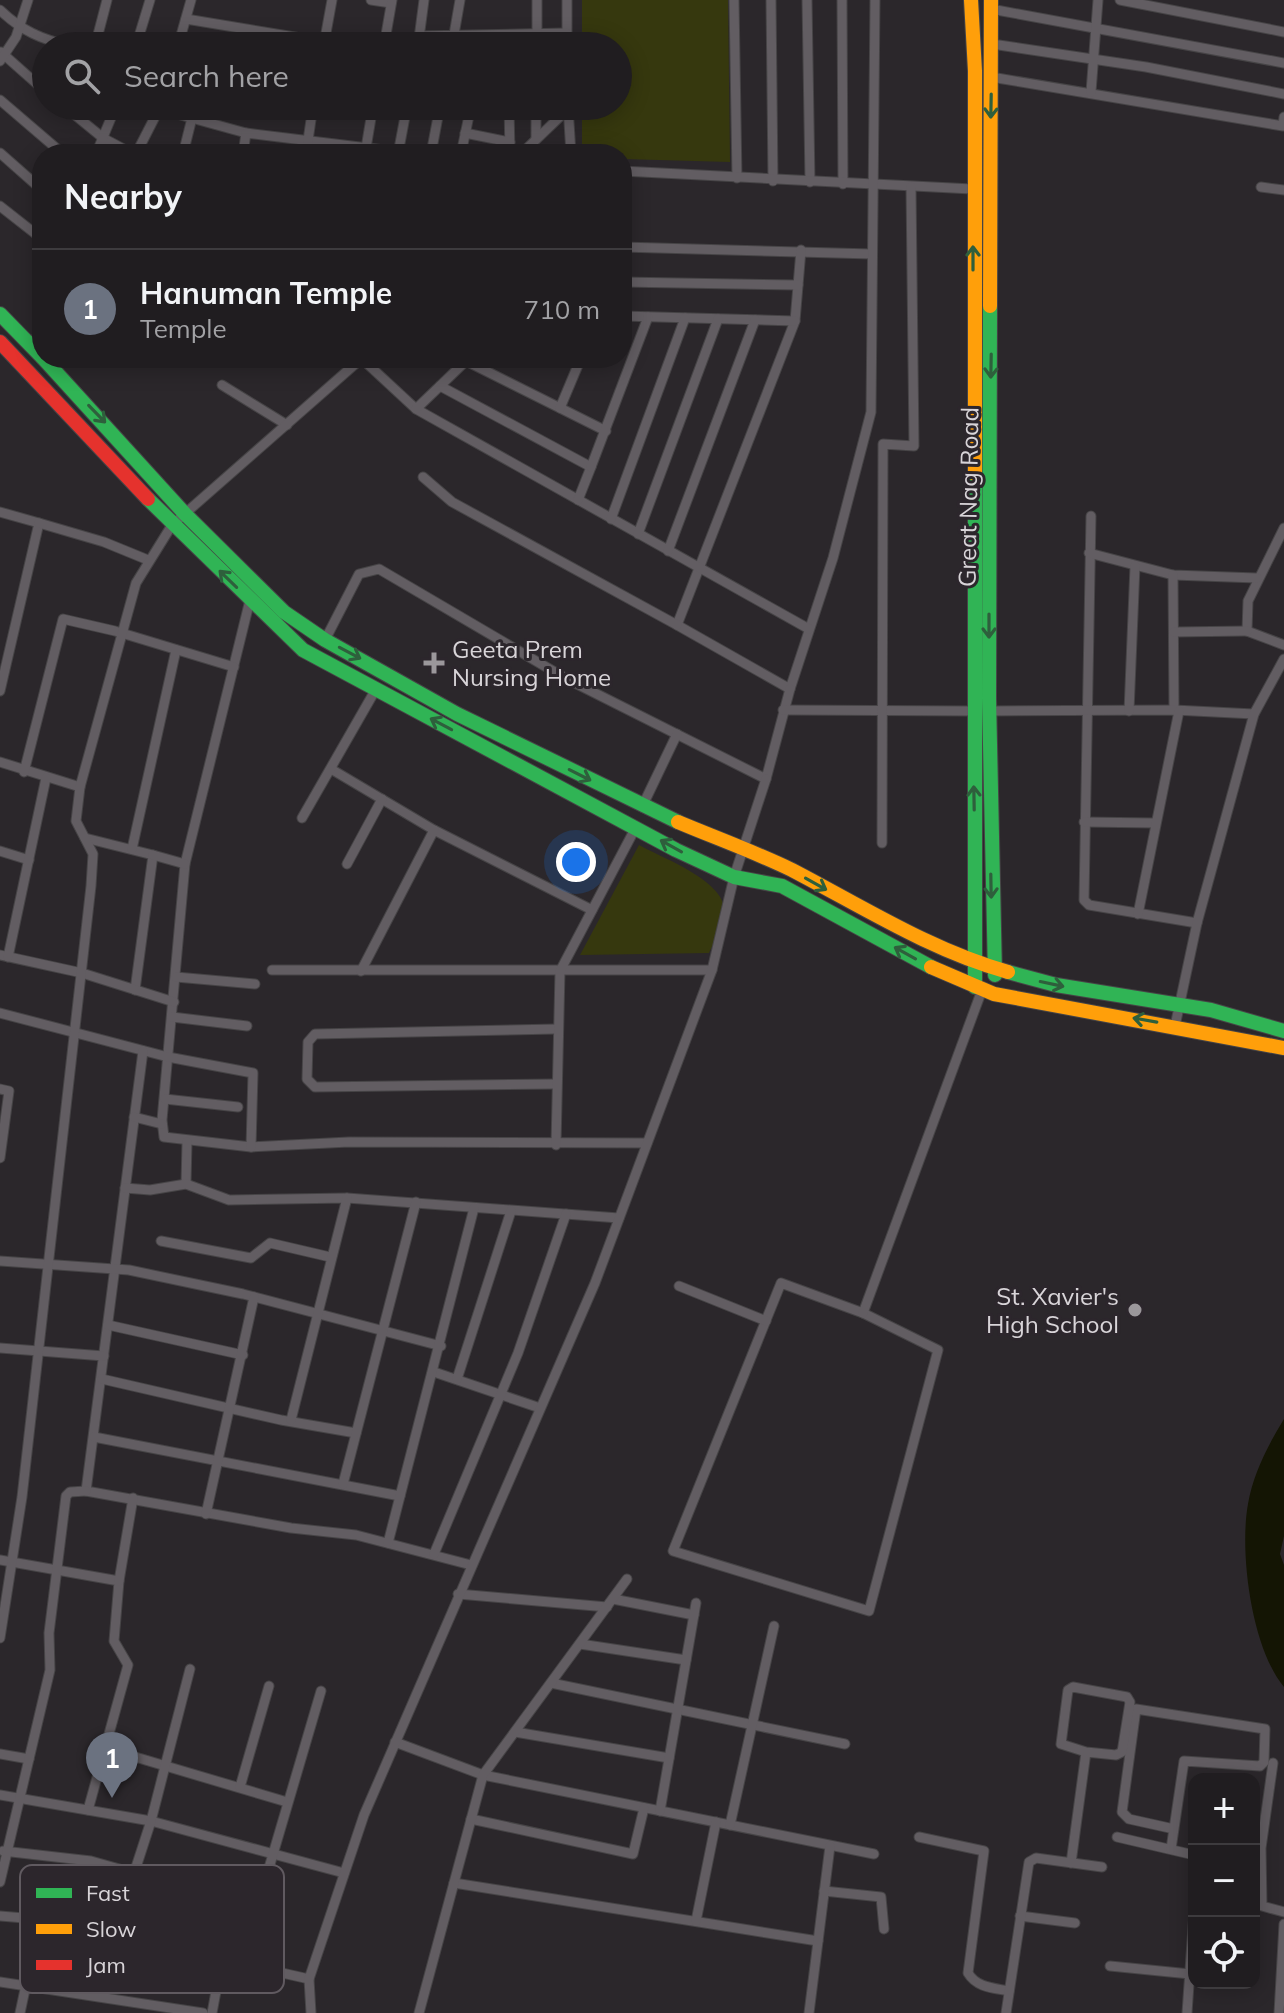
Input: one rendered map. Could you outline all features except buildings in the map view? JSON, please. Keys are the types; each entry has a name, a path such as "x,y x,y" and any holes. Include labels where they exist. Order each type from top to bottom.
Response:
{"main road":[{"name":"Great Nag Road","path":"971,0 975,71 972,189 973,711 977,963 984,990"},
{"name":"Great Nag Road","path":"984,990 995,970 989,711 991,5"},
{"path":"972,189 989,190"},
{"path":"0,314 31,346"},
{"path":"0,342 172,525 314,658 734,877 782,886 984,990 1280,1048"},
{"path":"51,368 185,514 284,612 325,640 457,714 642,807 789,869 899,930 995,970 1056,985 1180,1003 1283,1030"},
{"path":"973,711 989,711"}],"street":[{"path":"28,0 19,28 1,56 32,81"},
{"path":"99,32 107,0"},
{"path":"140,32 150,0"},
{"path":"182,32 191,0"},
{"path":"326,32 332,0"},
{"path":"371,0 392,2 387,32"},
{"path":"419,32 424,0"},
{"path":"455,32 460,0"},
{"path":"537,0 537,32"},
{"path":"566,32 567,0"},
{"path":"734,0 737,178"},
{"path":"771,0 773,181"},
{"path":"807,0 810,182"},
{"path":"842,0 843,184"},
{"path":"311,2013 309,1979 344,1873 395,1742 619,1218 712,970 734,877 745,852 783,710 865,443 871,412 875,0"},
{"path":"1091,92 1096,59 1098,0"},
{"path":"1120,0 1284,32"},
{"path":"991,5 1097,30 1284,63"},
{"path":"0,10 19,28 32,34"},
{"path":"186,19 258,32"},
{"path":"992,44 1096,59 1284,94"},
{"path":"991,77 1284,126 1284,117"},
{"path":"0,100 51,144"},
{"path":"83,120 115,144"},
{"path":"100,144 110,120"},
{"path":"139,144 152,120"},
{"path":"186,144 192,120"},
{"path":"199,120 246,133 314,144"},
{"path":"308,143 311,120"},
{"path":"366,144 371,120"},
{"path":"400,144 404,120"},
{"path":"433,144 437,120"},
{"path":"463,144 468,120"},
{"path":"465,133 510,142 509,120"},
{"path":"536,120 536,139"},
{"path":"531,144 556,120"},
{"path":"569,120 570,144"},
{"path":"244,144 246,133"},
{"path":"0,153 32,181"},
{"path":"632,172 972,189"},
{"path":"865,443 914,446 911,187"},
{"path":"1261,187 1284,190"},
{"path":"0,206 32,231"},
{"path":"632,247 872,254"},
{"path":"677,625 795,321 801,250"},
{"path":"632,282 798,285"},
{"path":"632,316 795,321"},
{"path":"632,360 648,317"},
{"path":"611,519 685,318"},
{"path":"638,534 718,319"},
{"path":"668,551 755,320"},
{"path":"0,1638 13,1561 82,973 93,854 76,821 80,787 120,632 136,583 172,525 350,368"},
{"path":"372,368 416,409 809,629"},
{"path":"416,409 459,368"},
{"path":"485,368 606,431"},
{"path":"560,408 577,368"},
{"path":"578,500 629,368"},
{"path":"222,385 287,425"},
{"path":"440,386 591,467"},
{"path":"882,843 883,444"},
{"path":"423,477 452,502 790,689"},
{"path":"0,512 104,542 148,560"},
{"path":"1091,516 1085,711 1084,900 1089,905 1197,923"},
{"path":"0,691 39,523"},
{"path":"1247,631 1248,601 1284,528"},
{"path":"1089,553 1173,575 1257,578"},
{"path":"1129,711 1135,566"},
{"path":"325,640 359,574 379,569 565,678 766,779"},
{"path":"1138,914 1176,710 1173,575"},
{"path":"250,600 185,864 162,1124 164,1137 251,1147 349,1142 647,1143"},
{"path":"24,772 63,619 120,632 234,667"},
{"path":"0,627 12,630"},
{"path":"1174,632 1247,631 1284,645"},
{"path":"132,849 176,650"},
{"path":"1175,1026 1197,923 1254,714 1284,659"},
{"path":"302,818 376,689"},
{"path":"783,710 973,711"},
{"path":"989,711 1176,710 1254,714"},
{"path":"642,807 677,734"},
{"path":"0,762 80,787"},
{"path":"331,769 434,830 592,910"},
{"path":"46,778 4,956 82,973 174,1002"},
{"path":"347,864 382,799"},
{"path":"1084,822 1155,823"},
{"path":"556,1145 560,971 636,827"},
{"path":"361,971 434,830"},
{"path":"85,838 185,864"},
{"path":"0,851 29,860"},
{"path":"135,990 153,855"},
{"path":"272,970 712,970"},
{"path":"176,977 255,984"},
{"path":"863,1313 984,990"},
{"path":"0,1013 168,1057 253,1073 251,1147"},
{"path":"172,1017 247,1026"},
{"path":"556,1084 315,1087 307,1079 308,1042 315,1034 557,1029"},
{"path":"86,1491 143,1051"},
{"path":"0,1089 9,1091 0,1158"},
{"path":"165,1099 238,1107"},
{"path":"134,1117 162,1124"},
{"path":"186,1184 187,1142"},
{"path":"125,1188 150,1190 186,1184 229,1200 347,1198 619,1218"},
{"path":"291,1420 347,1198"},
{"path":"343,1484 416,1202"},
{"path":"388,1543 474,1208"},
{"path":"457,1379 511,1211"},
{"path":"434,1554 502,1395 566,1214"},
{"path":"161,1241 251,1258 270,1243 330,1257"},
{"path":"0,1261 113,1267 254,1297 441,1346"},
{"path":"781,1283 863,1313 938,1350 869,1611 673,1551 781,1283"},
{"path":"679,1286 766,1321"},
{"path":"206,1514 232,1409 254,1297"},
{"path":"108,1325 243,1355"},
{"path":"0,1348 104,1356"},
{"path":"434,1372 540,1408"},
{"path":"102,1379 356,1433"},
{"path":"94,1437 400,1496"},
{"path":"0,1882 3,1850 50,1670 49,1633 66,1496 70,1492 86,1491 133,1498 206,1514 388,1543 471,1565"},
{"path":"88,1810 128,1665 114,1641 119,1581 133,1498"},
{"path":"0,1560 119,1581"},
{"path":"419,2013 483,1775 627,1579"},
{"path":"458,1594 610,1603 694,1615"},
{"path":"660,1811 696,1603"},
{"path":"730,1825 774,1626"},
{"path":"580,1644 686,1660"},
{"path":"134,1865 151,1821 190,1669"},
{"path":"551,1683 845,1744"},
{"path":"240,1787 269,1686"},
{"path":"1073,1687 1127,1697 1130,1702 1122,1752 1116,1755 1086,1752 1061,1744 1068,1690 1073,1687"},
{"path":"269,1865 321,1691"},
{"path":"1171,1849 1174,1829 1184,1761 1260,1766 1266,1747 1265,1729 1136,1709 1122,1812 1129,1819 1174,1829"},
{"path":"515,1732 669,1758"},
{"path":"395,1742 483,1775 874,1854"},
{"path":"105,1748 287,1802"},
{"path":"1071,1863 1086,1752"},
{"path":"0,1754 29,1759"},
{"path":"1273,1763 1261,1848 1262,1906 1284,1912"},
{"path":"0,1795 151,1821 344,1873"},
{"path":"471,1819 633,1854 644,1808"},
{"path":"696,1921 716,1822"},
{"path":"919,1837 984,1851 968,1973 973,1982 1009,1991"},
{"path":"1117,1837 1188,1853"},
{"path":"809,2013 830,1846"},
{"path":"3,1850 104,1865"},
{"path":"1006,2013 1029,1862 1036,1858 1102,1867"},
{"path":"454,1883 818,1941"},
{"path":"824,1891 881,1897 884,1929"},
{"path":"0,1916 20,1918"},
{"path":"1020,1916 1075,1923"},
{"path":"1279,2013 1284,1924"},
{"path":"1110,1966 1188,1974"},
{"path":"284,1973 309,1979"},
{"path":"0,1982 20,1984"},
{"path":"1187,2013 1189,1989"},
{"path":"20,2013 24,1993"},
{"path":"81,1993 203,2013"},
{"path":"212,2013 216,1993"}],"shaded area":[{"path":"582,0 728,0 730,162 632,159 632,144 582,144 582,120 632,120 632,32 582,32"},
{"path":"639,845 694,874 718,894 724,905 724,918 709,953 580,955"},
{"path":"1284,1419 1284,1536 1280,1554 1284,1565 1284,1687 1273,1670 1256,1625 1245,1548 1253,1482"}],"traffic: fast":[{"path":"990,306 989,698 995,975"},
{"path":"0,314 32,347"},
{"path":"52,368 185,514 284,612 325,640 457,714 678,822"},
{"path":"975,474 975,987"},
{"path":"148,499 303,650 676,850 734,877 782,886 931,967"},
{"path":"1008,972 1056,985 1211,1010 1284,1031"}],"traffic: slow":[{"path":"971,0 975,71 975,474"},
{"path":"990,306 991,0"},
{"path":"678,822 792,870 924,940 1008,972"},
{"path":"931,967 994,994 1284,1048"}],"traffic: jam":[{"path":"0,342 148,499"}],"place":[{"name":"Geeta Prem Nursing Home","path":"434,663"},
{"name":"St. Xavier's High School","path":"1135,1310"},
{"name":"Hanuman Temple","path":"112,1798"}]}
